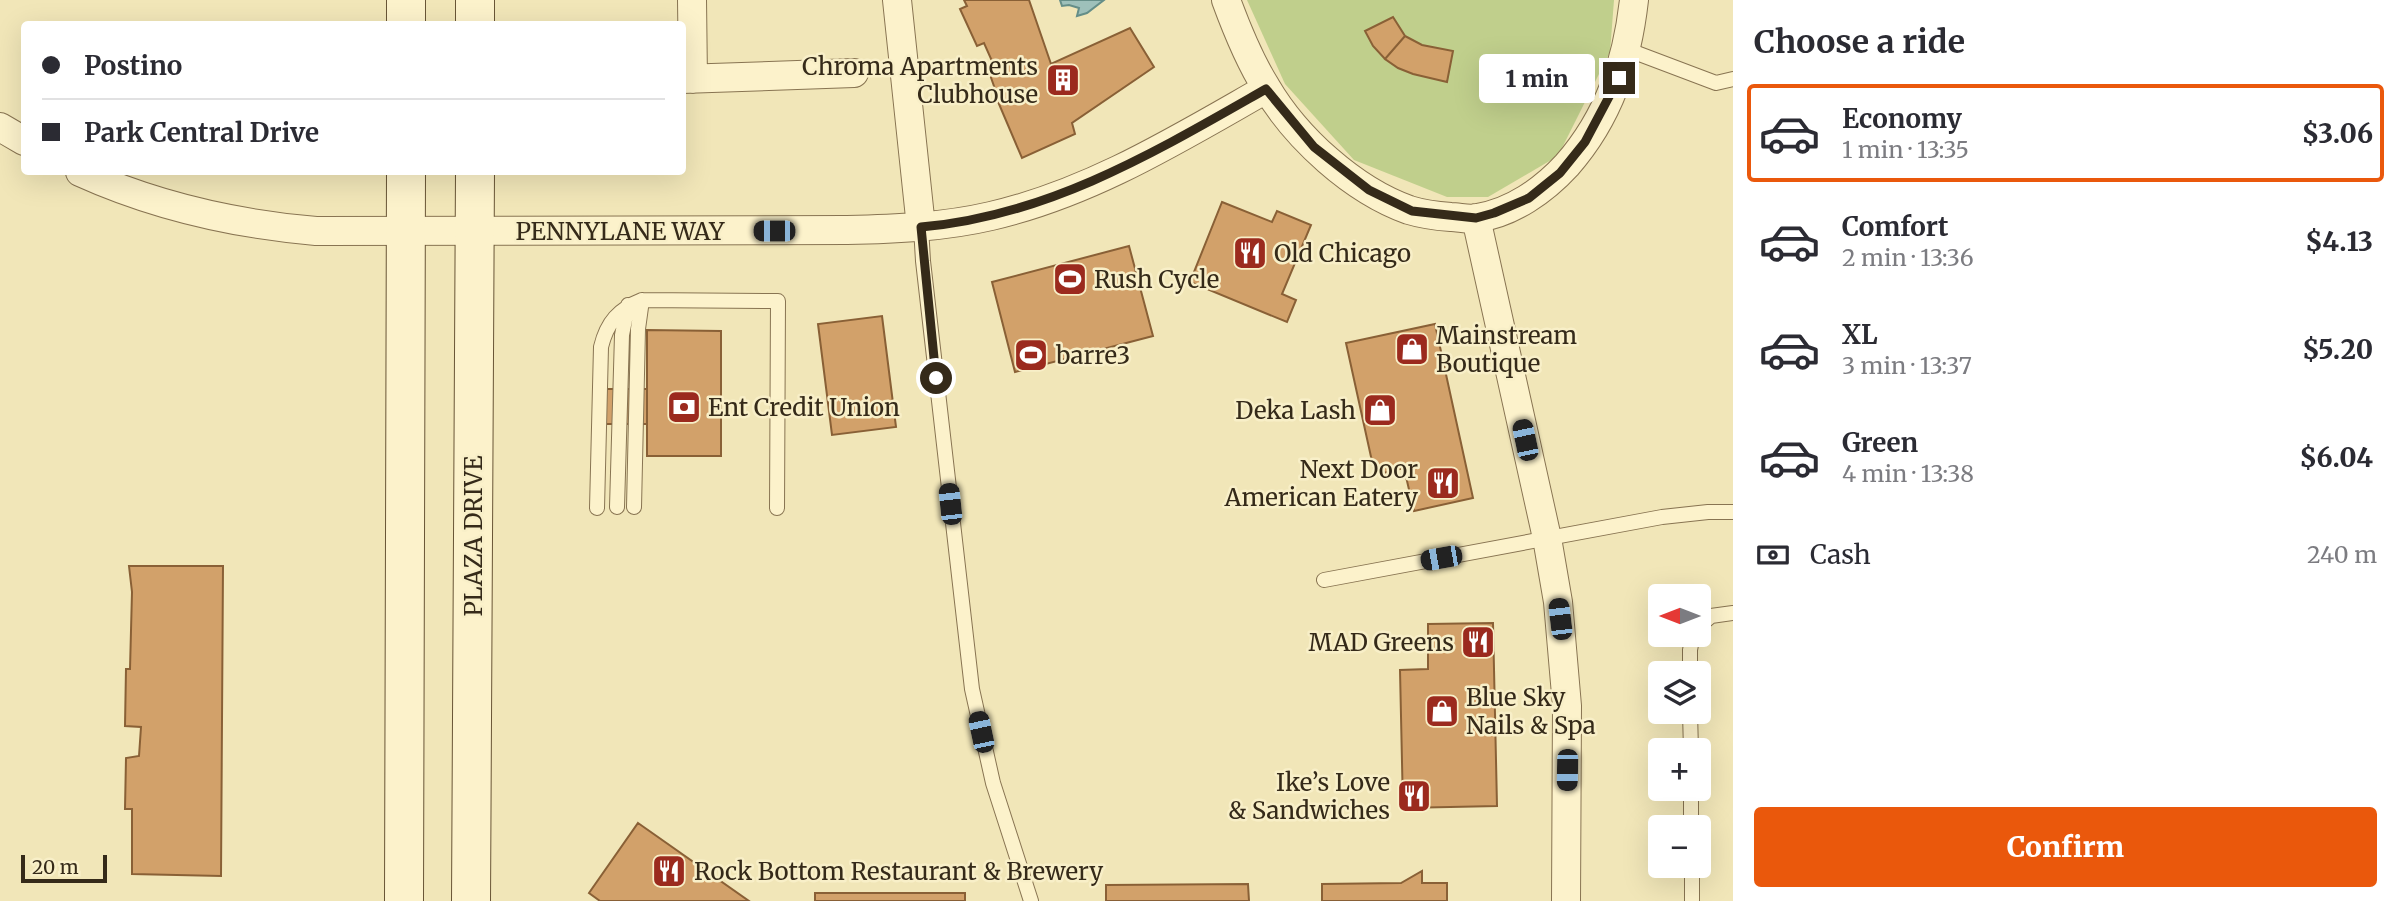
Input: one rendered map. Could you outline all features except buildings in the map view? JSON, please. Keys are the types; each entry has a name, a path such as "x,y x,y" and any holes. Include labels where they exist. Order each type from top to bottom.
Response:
{"street":[{"path":"406,0 406,21"},
{"path":"475,0 475,21"},
{"path":"692,0 688,79 853,73"},
{"path":"897,0 921,227"},
{"path":"1226,0 1266,89 1314,147 1369,190 1412,211 1476,218 1529,198 1560,173 1585,142 1619,78 1634,0"},
{"name":"PENNYLANE WAY","path":"87,175 156,201 235,220 316,231 847,230 921,227 989,217 1065,194 1139,160 1266,89"},
{"path":"0,127 21,139"},
{"path":"404,901 406,175"},
{"name":"PLAZA DRIVE","path":"471,901 475,175"},
{"path":"1476,218 1547,538 1558,602 1565,672 1566,901"}],"lane":[{"path":"1626,49 1716,83 1733,79"},
{"path":"921,227 972,689 993,783 1031,901"},
{"path":"597,508 601,346 605,331 616,314 635,303 778,301 777,508"},
{"path":"617,507 622,335 635,303"},
{"path":"634,507 638,329 635,303"},
{"path":"1324,580 1662,517 1733,512"},
{"path":"1712,616 1733,613"},
{"path":"1692,878 1692,901"}],"green space":[{"path":"1247,0 1614,0 1610,52 1558,156 1488,197 1447,197 1354,160 1285,84"}],"water":[{"path":"1060,0 1104,0 1087,13 1077,16 1079,8 1062,6"}],"place":[{"name":"Chroma Apartments Clubhouse","path":"1063,80"},
{"name":"Old Chicago","path":"1250,253"},
{"name":"Rush Cycle","path":"1070,279"},
{"name":"Mainstream Boutique","path":"1412,349"},
{"name":"barre3","path":"1031,355"},
{"name":"Ent Credit Union","path":"684,407"},
{"name":"Deka Lash","path":"1380,410"},
{"name":"Next Door American Eatery","path":"1443,483"},
{"name":"MAD Greens","path":"1478,642"},
{"name":"Blue Sky Nails & Spa","path":"1442,711"},
{"name":"Ike’s Love & Sandwiches","path":"1414,796"},
{"name":"Rock Bottom Restaurant & Brewery","path":"669,871"}],"route":[{"path":"936,378 921,227 989,217 1065,194 1139,160 1266,89 1314,147 1331,163 1369,190 1412,211 1476,218 1529,198 1560,173 1585,142 1619,78"}]}
